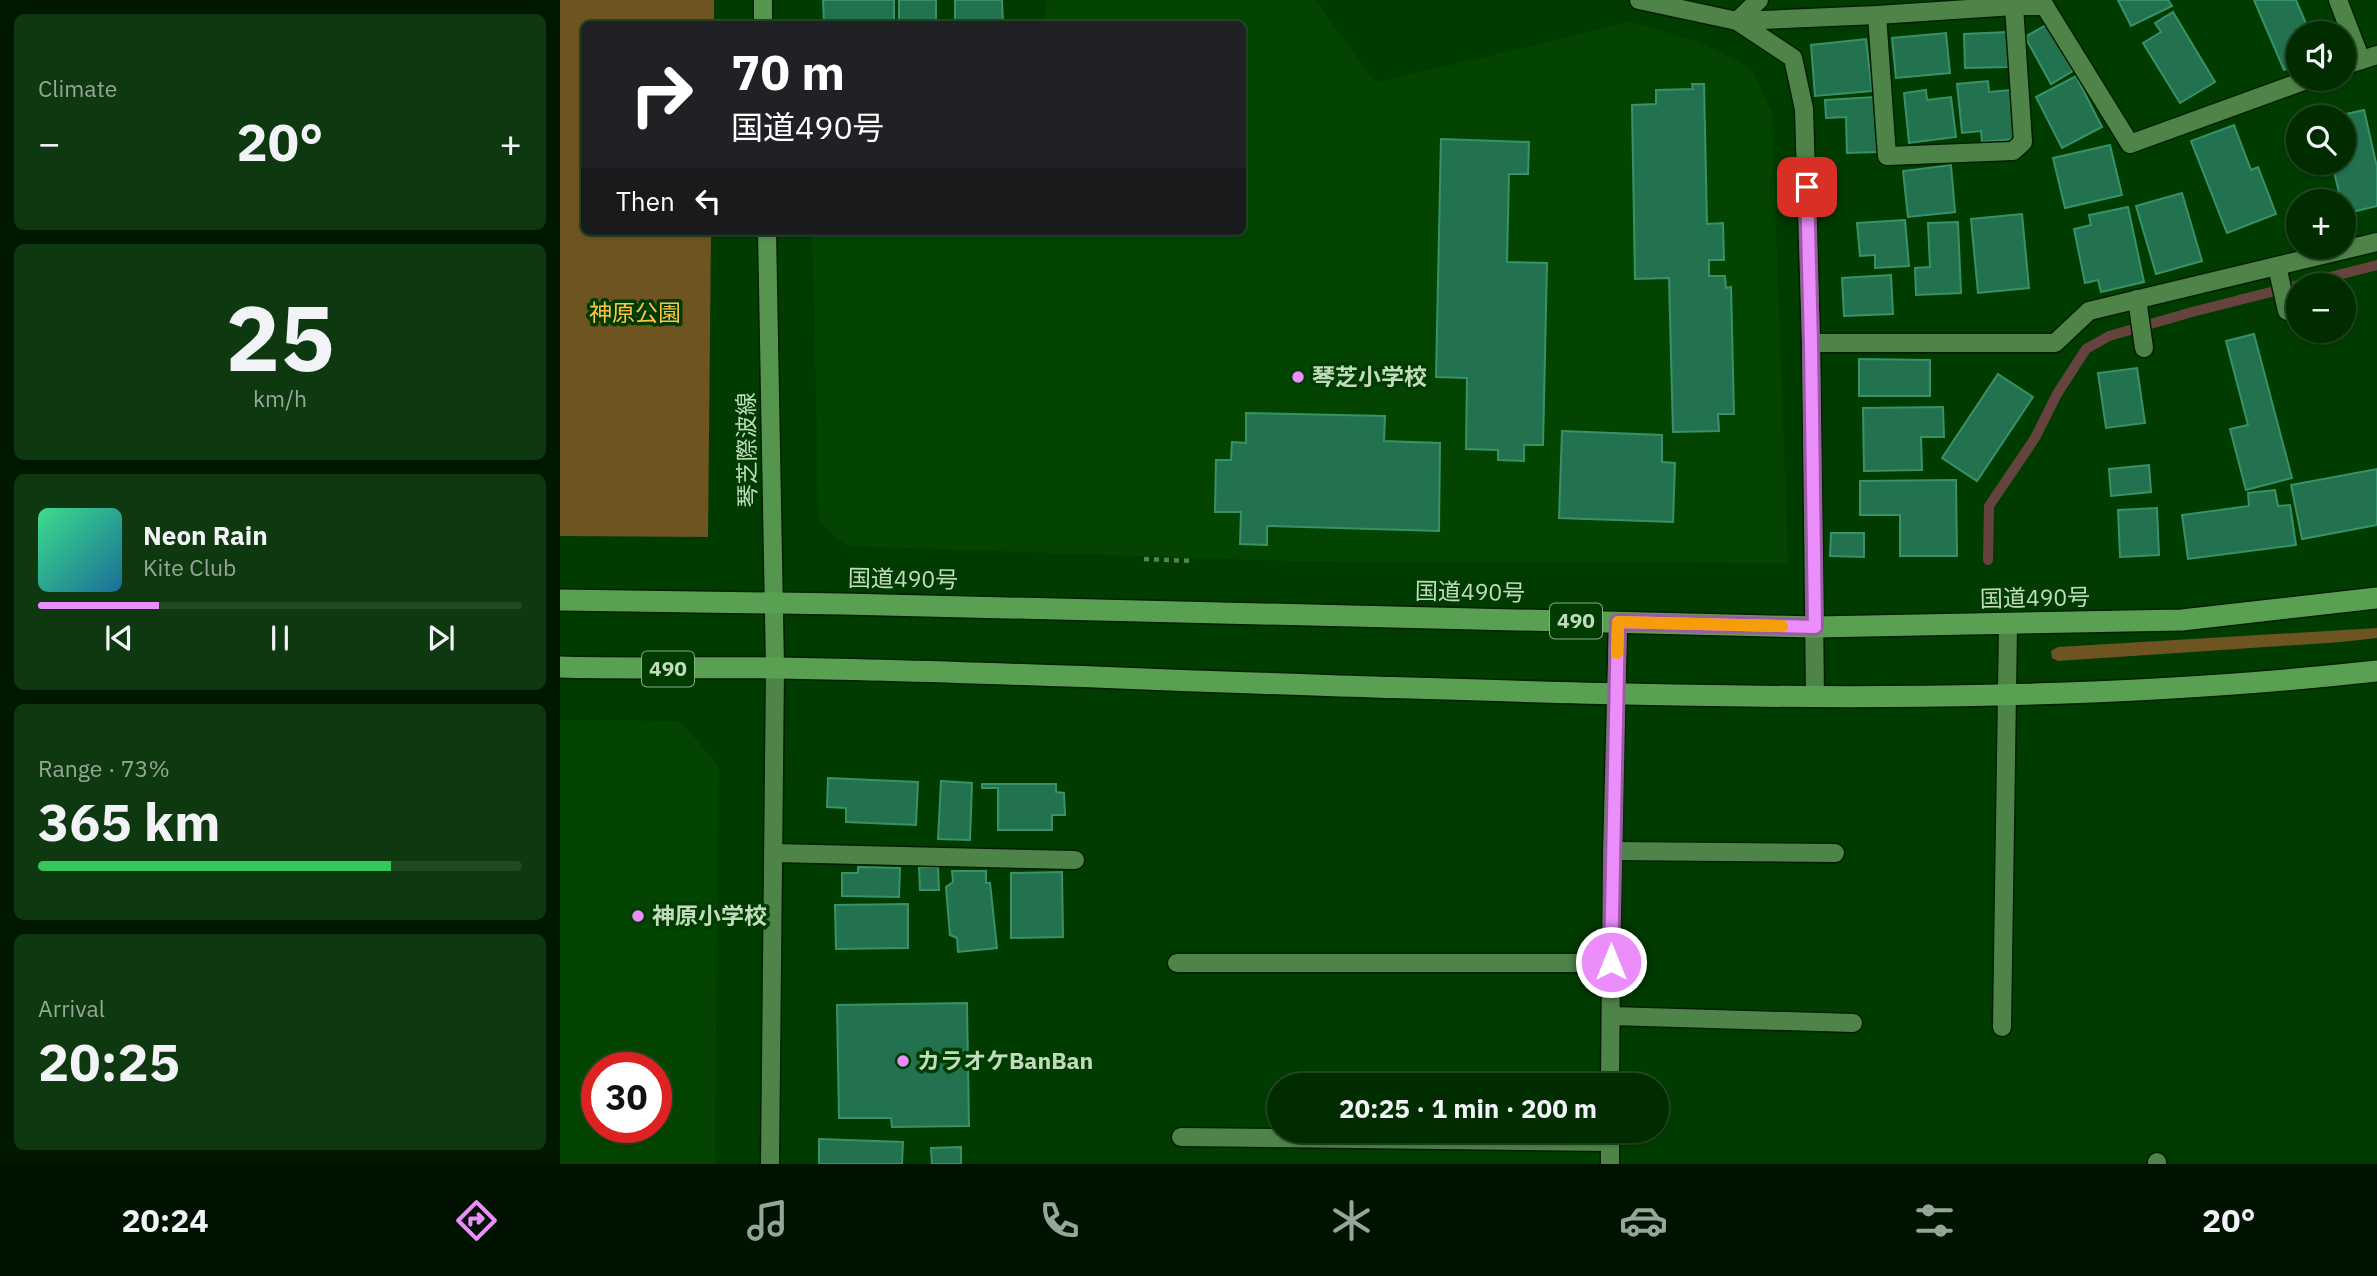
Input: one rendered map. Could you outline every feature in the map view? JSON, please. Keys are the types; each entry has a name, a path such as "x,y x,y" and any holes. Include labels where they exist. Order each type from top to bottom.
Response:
{"highway":[{"name":"国道490号","path":"560,600 1815,627 2182,620 2377,598"},
{"name":"490","path":"560,667 701,670 775,668 1617,694 1815,696 2007,696 2287,681 2377,671"}],"main road":[{"path":"763,0 764,21"},
{"name":"琴芝際波線","path":"767,235 775,668"}],"street":[{"path":"1639,0 1737,21 1877,15 2043,3 2130,144 2286,87"},
{"path":"1737,21 1759,0"},
{"path":"2337,0 2369,57"},
{"path":"1877,15 1887,156 2013,151 2023,142 2014,6"},
{"path":"1737,21 1793,58 1804,109 1811,343 1815,696"},
{"path":"1811,343 2055,342 2089,311 2138,302 2377,242"},
{"path":"2277,267 2286,307"},
{"path":"2138,302 2144,348"},
{"path":"1610,1073 1618,622"},
{"path":"2001,1027 2008,625"},
{"path":"770,1164 775,668"},
{"path":"1612,851 1835,853"},
{"path":"774,853 1076,860"},
{"path":"1177,963 1611,962"},
{"path":"1611,1016 1853,1023"},
{"path":"1181,1137 1267,1137"},
{"path":"1610,1143 1610,1164"}],"path":[{"path":"1144,559 1194,561"}],"shaded area":[{"name":"琴芝小学校","path":"1046,0 1315,0 1376,83 1631,22 1699,42 1751,68 1772,113 1788,563 1289,561 847,546 819,522 812,235 1246,235 1246,21 1045,21"},
{"name":"神原小学校","path":"560,720 680,721 718,765 715,1164 560,1164"}],"green space":[{"name":"神原公園","path":"560,0 714,0 714,21 581,21 581,235 711,235 708,537 560,536"},
{"path":"2377,628 2377,638 2341,642 2058,661 2052,658 2051,651 2058,647"}],"building":[{"path":"823,0 894,0 894,21 824,21"},
{"path":"899,0 936,0 936,21 899,21"},
{"path":"955,0 1002,0 1003,21 955,21"},
{"path":"2118,0 2168,0 2172,6 2131,26"},
{"path":"2254,0 2296,0 2305,21 2286,21 2284,70"},
{"path":"2173,12 2215,82 2180,103 2143,43 2161,32 2155,23"},
{"path":"2046,25 2073,71 2051,84 2025,37"},
{"path":"2007,32 2008,67 1965,68 1964,34"},
{"path":"1946,33 1950,73 1896,78 1892,38"},
{"path":"1866,39 1872,91 1815,96 1811,45"},
{"path":"2076,76 2102,127 2062,148 2036,97"},
{"path":"1988,81 1989,92 2010,90 2015,139 1982,142 1981,131 1962,133 1957,84"},
{"path":"1692,84 1704,84 1707,224 1723,223 1724,260 1709,260 1709,276 1725,276 1726,288 1731,287 1734,414 1718,414 1719,431 1673,432 1669,278 1635,279 1632,105 1656,104 1656,90 1693,89"},
{"path":"1926,90 1927,100 1951,97 1956,137 1909,143 1904,93"},
{"path":"1875,97 1877,152 1847,153 1846,117 1826,118 1825,100"},
{"path":"2364,110 2377,167 2377,206 2356,211 2356,189 2338,189 2335,175 2356,175 2356,112"},
{"path":"2234,125 2251,170 2258,167 2276,214 2227,233 2191,141"},
{"path":"1441,139 1529,142 1528,174 1509,174 1507,262 1547,263 1543,445 1524,445 1524,461 1498,460 1498,450 1466,449 1467,378 1436,377"},
{"path":"2110,145 2122,195 2065,208 2053,158"},
{"path":"1951,165 1955,212 1908,217 1903,171"},
{"path":"2182,193 2202,261 2156,274 2136,206"},
{"path":"2128,207 2144,282 2101,292 2098,280 2085,283 2074,229 2091,225 2089,215"},
{"path":"2022,214 2029,288 1978,293 1971,219"},
{"path":"1905,220 1909,266 1875,268 1875,255 1860,256 1857,223"},
{"path":"1958,222 1961,293 1916,295 1915,268 1930,267 1928,223"},
{"path":"1891,275 1893,314 1844,316 1842,278"},
{"path":"2254,334 2292,478 2246,490 2230,429 2248,425 2226,341"},
{"path":"1859,359 1930,360 1930,396 1859,396"},
{"path":"2137,368 2145,423 2106,428 2098,373"},
{"path":"1998,374 2033,397 1977,481 1942,458"},
{"path":"1943,407 1944,437 1921,437 1922,470 1864,471 1863,408"},
{"path":"1246,413 1385,416 1384,441 1440,443 1439,531 1267,526 1267,545 1240,544 1241,512 1215,512 1216,460 1231,460 1232,442 1246,443"},
{"path":"1562,431 1662,435 1662,462 1675,463 1673,522 1559,518"},
{"path":"2149,465 2151,492 2111,496 2109,469"},
{"path":"2377,469 2377,525 2302,539 2291,485"},
{"path":"1956,480 1957,556 1900,556 1900,515 1860,515 1860,481"},
{"path":"2275,490 2278,506 2290,505 2296,545 2188,559 2182,515 2249,506 2248,493"},
{"path":"2157,508 2159,555 2120,557 2118,510"},
{"path":"1831,533 1864,533 1864,557 1830,556"},
{"path":"828,778 918,782 916,825 846,822 846,808 827,807"},
{"path":"941,781 972,783 970,840 938,839"},
{"path":"982,784 1056,784 1056,792 1064,793 1065,815 1052,815 1052,830 998,830 998,788 982,788"},
{"path":"858,867 900,868 899,897 842,896 842,873 858,873"},
{"path":"919,867 938,867 939,890 920,890"},
{"path":"952,871 986,871 986,883 990,883 997,948 958,952 957,938 950,935 946,887 953,882"},
{"path":"1062,872 1063,937 1011,938 1011,873"},
{"path":"908,904 908,948 836,949 835,905"},
{"name":"カラオケBanBan","path":"967,1003 969,1126 892,1127 891,1118 839,1118 837,1005"},
{"path":"819,1139 903,1142 902,1164 819,1164"},
{"path":"961,1147 961,1164 932,1164 931,1148"}],"waterway":[{"path":"1988,560 1989,506 2035,438 2057,394 2086,349 2109,336 2192,312 2377,265"}],"slow traffic":[{"path":"1617,653 1618,622 1782,626"}],"place":[{"name":"琴芝小学校","path":"1298,377"},
{"name":"神原小学校","path":"638,916"},
{"name":"カラオケBanBan","path":"903,1061"}],"route":[{"path":"1611,962 1618,622 1815,627 1807,187"}]}
